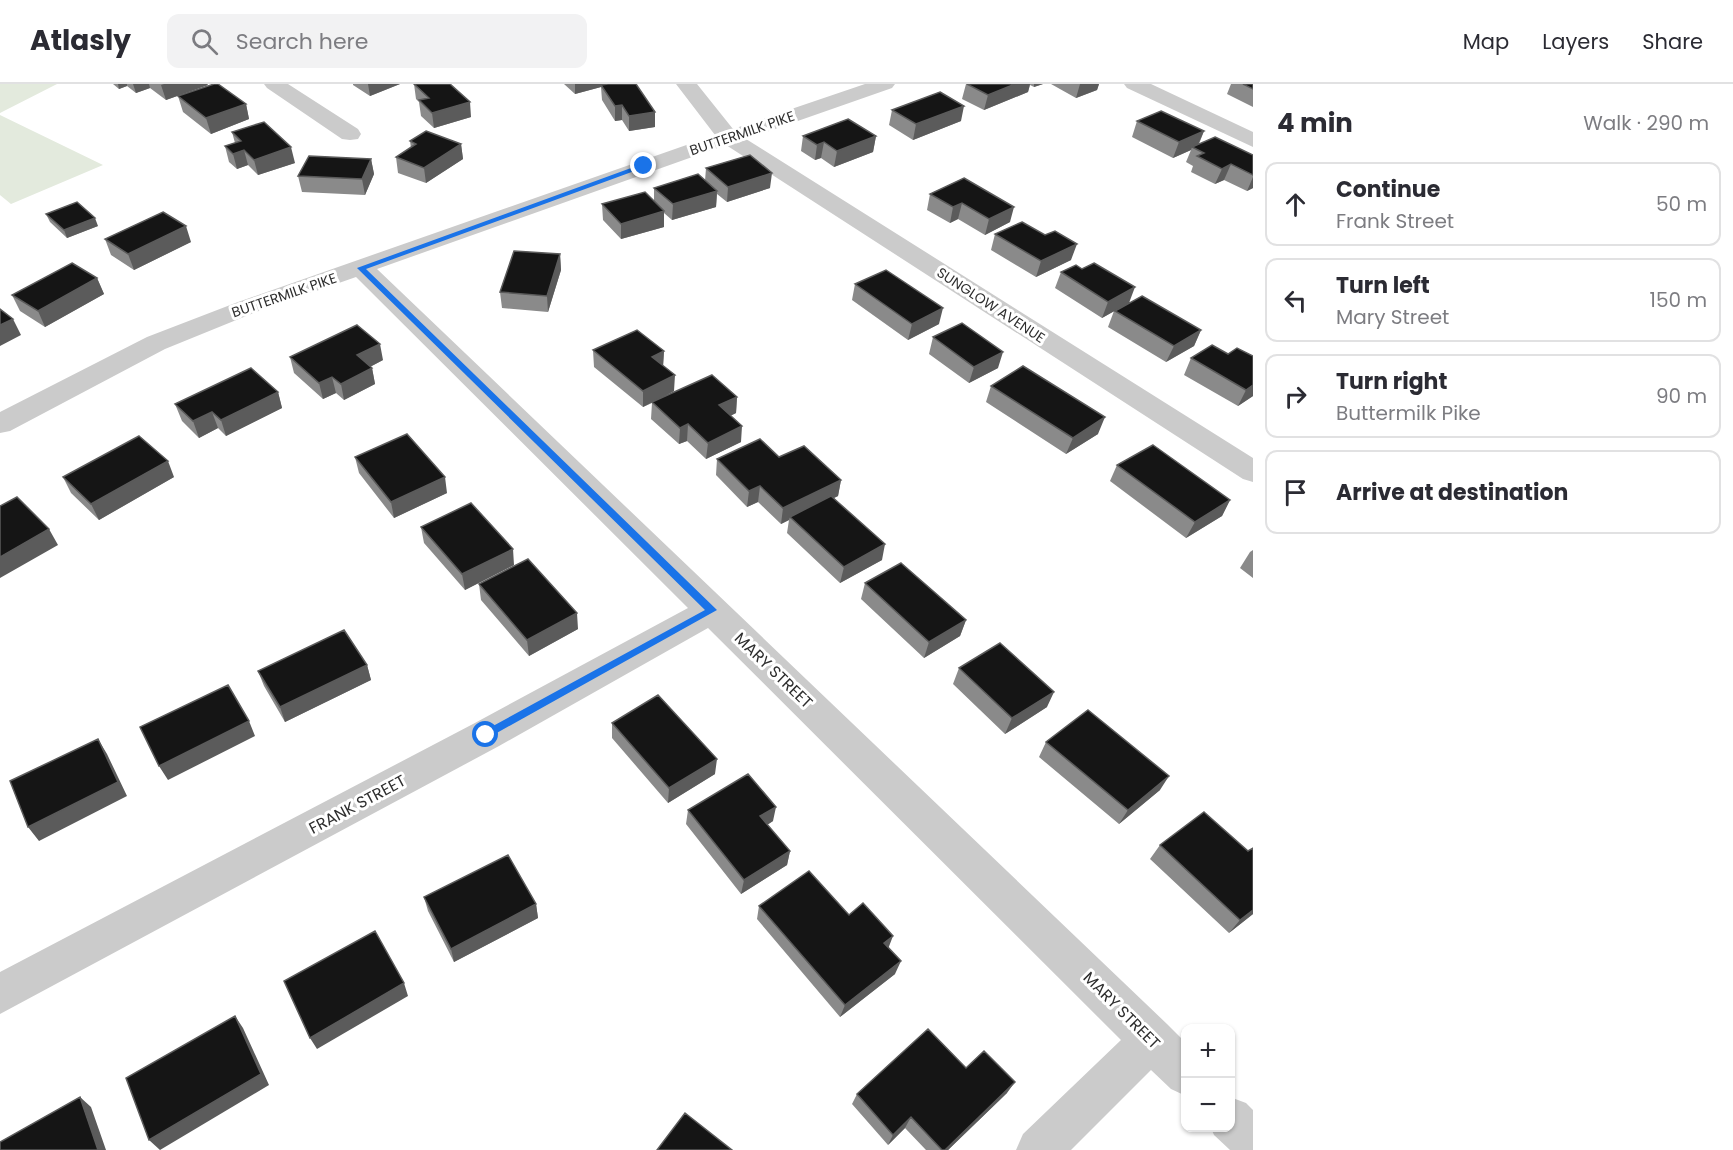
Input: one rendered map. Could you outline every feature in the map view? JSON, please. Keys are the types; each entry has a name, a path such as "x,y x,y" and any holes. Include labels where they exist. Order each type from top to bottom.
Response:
{"street":[{"path":"274,84 350,134"},
{"name":"SUNGLOW AVENUE","path":"686,84 728,137 1253,472"},
{"name":"BUTTERMILK PIKE","path":"0,424 93,374 156,344 248,307 728,137 885,84"},
{"path":"1134,84 1253,140"},
{"name":"MARY STREET","path":"361,268 1181,1070"},
{"name":"FRANK STREET","path":"0,994 486,735 712,610"},
{"path":"1039,1150 1152,1039"},
{"path":"1235,1124 1253,1141"}],"shaded area":[{"path":"0,84 57,84 0,113"},
{"path":"0,115 103,165 11,204 0,195"}],"building":[{"path":"218,84 246,104 206,118 178,96"},
{"path":"414,84 450,84 470,102 432,113 419,100 429,98"},
{"path":"636,84 655,112 629,116 622,105 615,106 601,85"},
{"path":"967,84 1015,84 988,95"},
{"path":"1243,84 1253,84 1253,89"},
{"path":"940,92 964,106 916,124 892,110"},
{"path":"1161,111 1204,131 1179,142 1137,121"},
{"path":"848,119 876,136 837,151 824,142 817,145 803,136"},
{"path":"264,122 291,147 254,160 244,150 233,154 225,146 241,141 232,132"},
{"path":"426,131 461,144 424,168 396,157 416,144 410,141"},
{"path":"1215,137 1253,155 1253,175 1231,164 1222,169 1197,156 1204,153 1192,147"},
{"path":"750,155 772,173 728,187 706,168"},
{"path":"309,156 371,159 362,179 298,176"},
{"path":"698,174 717,191 673,204 654,188"},
{"path":"964,178 1014,207 989,219 962,203 953,207 930,194"},
{"path":"645,192 664,211 621,224 602,204"},
{"path":"77,202 95,218 64,230 46,214"},
{"path":"163,212 186,226 128,254 105,239"},
{"path":"1022,222 1045,235 1055,231 1077,244 1041,261 995,234"},
{"path":"514,251 560,254 547,296 500,292"},
{"path":"72,263 97,278 38,311 12,295"},
{"path":"1094,263 1135,287 1108,302 1061,272 1076,265 1082,269"},
{"path":"886,270 943,308 912,324 855,284"},
{"path":"1142,296 1201,330 1174,346 1115,311"},
{"path":"0,309 13,319 0,325"},
{"path":"962,323 1003,352 974,367 933,337"},
{"path":"357,325 380,344 357,355 372,368 341,384 332,377 319,383 290,357"},
{"path":"637,330 664,351 652,357 675,375 643,391 593,350"},
{"path":"1212,345 1228,354 1237,348 1253,356 1253,385 1246,390 1191,358"},
{"path":"1023,366 1105,417 1073,438 991,386"},
{"path":"251,368 278,392 221,420 212,412 193,421 175,404"},
{"path":"712,375 737,397 719,405 742,426 708,443 688,424 680,428 652,402"},
{"path":"407,434 445,477 391,502 355,457"},
{"path":"139,436 168,461 91,504 63,477"},
{"path":"760,439 779,457 804,446 841,480 783,508 760,486 749,491 717,459"},
{"path":"1153,445 1230,500 1195,522 1117,465"},
{"path":"831,496 885,544 844,567 790,517"},
{"path":"17,497 49,529 0,557 0,506"},
{"path":"471,503 513,549 462,574 421,527"},
{"path":"528,559 577,613 527,640 479,584"},
{"path":"901,563 966,620 929,642 865,583"},
{"path":"344,630 367,665 280,707 258,671"},
{"path":"1000,643 1054,692 1012,718 959,668"},
{"path":"228,685 249,721 159,766 140,727"},
{"path":"658,695 717,759 669,788 612,723"},
{"path":"1088,710 1169,776 1128,810 1046,742"},
{"path":"98,739 118,782 28,827 10,781"},
{"path":"748,774 776,807 760,816 790,851 744,880 688,810"},
{"path":"1204,812 1248,851 1253,848 1253,910 1240,920 1160,845"},
{"path":"508,855 536,904 451,949 424,897"},
{"path":"809,871 849,915 863,903 893,936 884,943 901,961 845,1005 759,906"},
{"path":"375,931 404,983 310,1038 284,981"},
{"path":"235,1016 261,1074 149,1140 126,1078"},
{"path":"928,1029 966,1068 984,1051 1015,1082 945,1150 942,1150 911,1117 893,1135 857,1094"},
{"path":"80,1097 98,1150 0,1150 0,1142"},
{"path":"685,1113 732,1150 657,1150"}],"route":[{"path":"486,735 712,610 361,268 644,166"}]}
